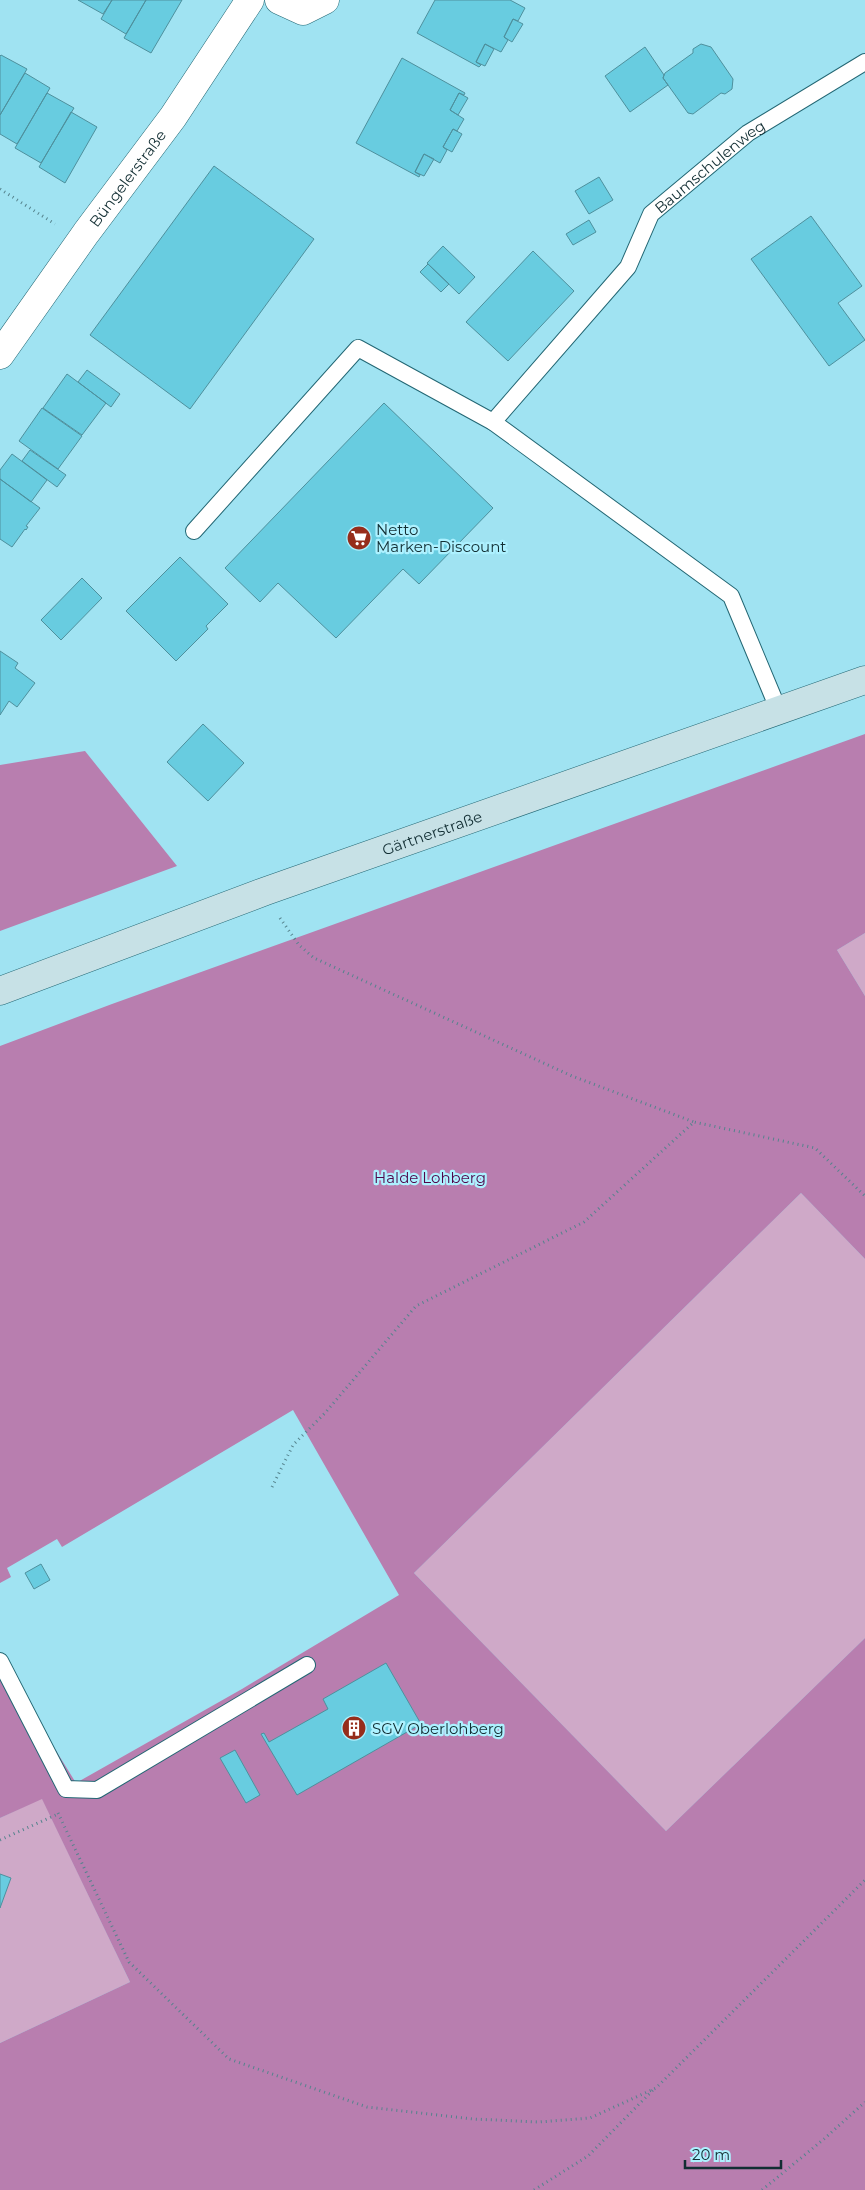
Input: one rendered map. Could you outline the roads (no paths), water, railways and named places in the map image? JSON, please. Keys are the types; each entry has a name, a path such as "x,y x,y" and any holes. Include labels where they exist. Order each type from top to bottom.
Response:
{"main road":[{"name":"Gärtnerstraße","path":"0,991 266,890 865,680"}],"street":[{"name":"Büngelerstraße","path":"0,354 172,117 250,0"},
{"path":"279,0 303,11 325,0"}],"lane":[{"name":"Baumschulenweg","path":"494,422 628,267 651,214 748,133 865,62"},
{"path":"194,531 358,348 494,422 731,596 779,711"},
{"path":"0,1662 66,1789 97,1790 307,1665"}],"place":[{"name":"Netto Marken-Discount","path":"359,538"},
{"name":"SGV Oberlohberg","path":"354,1728"}],"park label":[{"name":"Halde Lohberg","path":"430,1177"}]}
